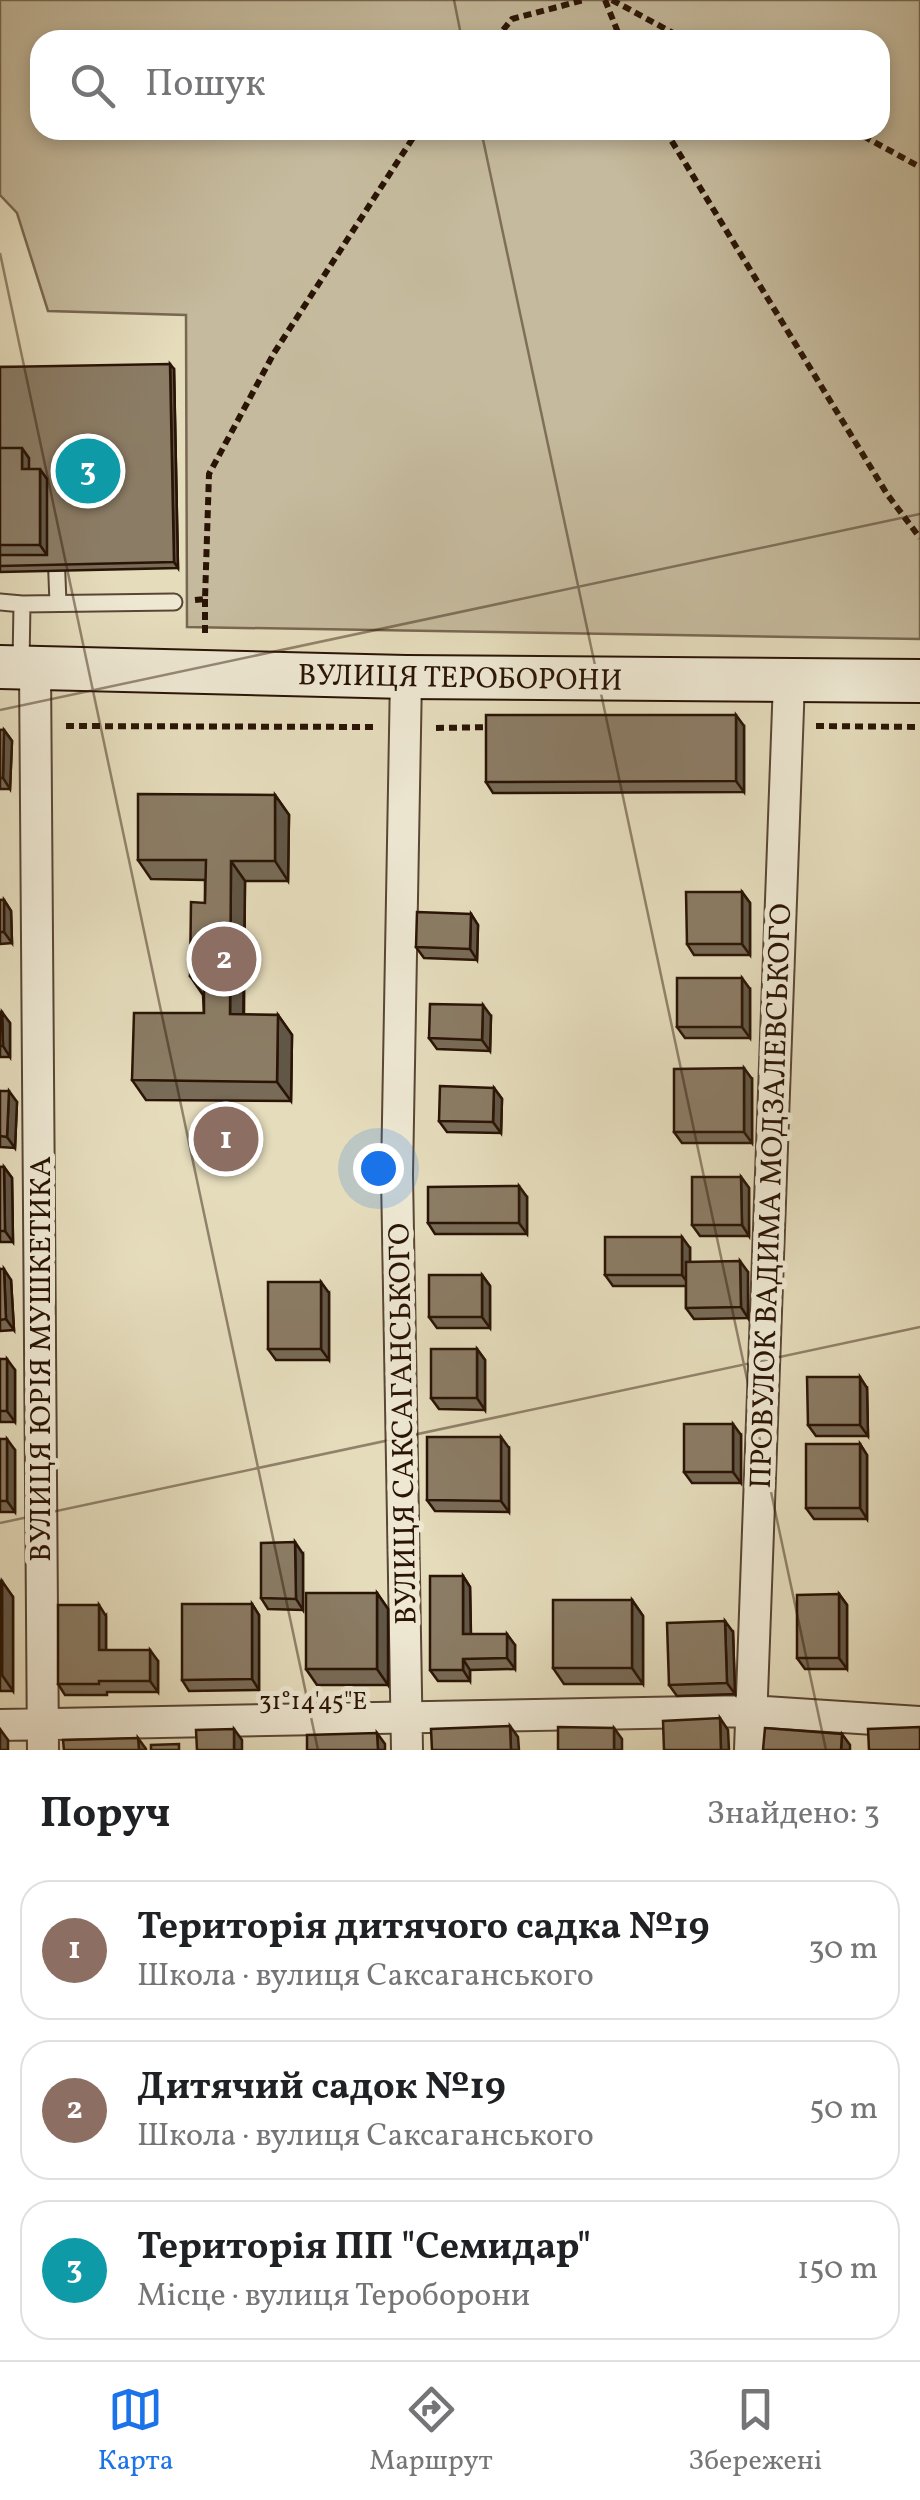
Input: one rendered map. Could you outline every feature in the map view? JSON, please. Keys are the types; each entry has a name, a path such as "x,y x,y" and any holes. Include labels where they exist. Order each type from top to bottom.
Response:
{"main road":[{"name":"ВУЛИЦЯ ТЕРОБОРОНИ","path":"19,668 920,682"}],"street":[{"name":"ВУЛИЦЯ ЮРІЯ МУШКЕТИКА","path":"19,668 36,726 43,1738"},
{"name":"ВУЛИЦЯ САКСАГАНСЬКОГО","path":"406,677 397,1175 407,1750"},
{"name":"ПРОВУЛОК ВАДИМА МОДЗАЛЕВСЬКОГО","path":"750,1750 789,680"},
{"path":"0,1725 43,1738 407,1718 751,1711 920,1722"}],"lane":[{"path":"56,531 58,603"},
{"path":"0,602 174,602"},
{"path":"19,668 22,604"}],"path":[{"path":"503,30 512,19 584,0"},
{"path":"609,0 619,30"},
{"path":"609,0 667,30"},
{"path":"205,648 209,474 274,354 412,140"},
{"path":"671,140 886,494 920,538"},
{"path":"870,140 920,167"},
{"path":"174,602 205,599"},
{"path":"36,726 500,727"},
{"path":"787,726 920,727"}],"shaded area":[{"path":"0,0 920,0 920,639 187,627 186,315 48,311 17,213 0,195"}],"building":[{"path":"170,364 174,562 0,566 0,555 47,555 47,479 40,469 29,469 29,458 22,448 0,448 0,367"},
{"path":"0,448 22,448 22,469 40,469 40,545 0,545"},
{"path":"486,715 736,715 736,781 486,782"},
{"path":"0,730 4,730 3,778 0,778"},
{"path":"138,794 275,795 275,861 231,861 230,1014 278,1015 277,1082 132,1080 134,1013 204,1013 204,976 190,976 191,902 205,903 206,860 138,860"},
{"path":"686,892 742,892 742,944 687,944"},
{"path":"0,900 4,900 4,932 0,932"},
{"path":"417,912 471,914 470,949 416,947"},
{"path":"677,978 742,978 742,1027 677,1027"},
{"path":"430,1004 483,1005 482,1040 429,1038"},
{"path":"2,1012 3,1046 0,1046"},
{"path":"744,1068 744,1132 674,1132 674,1069"},
{"path":"440,1086 494,1088 493,1122 439,1121"},
{"path":"0,1091 9,1091 7,1137 0,1136"},
{"path":"0,1167 4,1167 5,1231 0,1231"},
{"path":"692,1177 741,1177 742,1225 692,1225"},
{"path":"519,1186 519,1223 428,1223 428,1187"},
{"path":"605,1237 682,1237 682,1275 605,1275"},
{"path":"740,1261 741,1307 686,1308 686,1262"},
{"path":"0,1269 4,1269 6,1319 0,1320"},
{"path":"429,1275 482,1275 482,1317 429,1317"},
{"path":"268,1282 321,1282 321,1349 268,1349"},
{"path":"431,1349 477,1349 477,1398 431,1398"},
{"path":"0,1359 7,1359 7,1411 0,1411"},
{"path":"807,1377 860,1377 860,1425 808,1425"},
{"path":"684,1424 733,1424 733,1472 684,1472"},
{"path":"427,1437 501,1437 501,1501 427,1500"},
{"path":"0,1439 7,1439 7,1501 0,1501"},
{"path":"806,1444 860,1444 860,1508 806,1508"},
{"path":"295,1542 296,1599 261,1598 261,1543"},
{"path":"430,1576 463,1576 463,1634 507,1634 507,1658 463,1659 463,1670 430,1670"},
{"path":"2,1581 2,1675 0,1675"},
{"path":"306,1593 377,1593 377,1669 306,1669"},
{"path":"839,1594 839,1658 797,1658 797,1595"},
{"path":"553,1600 632,1600 632,1668 553,1668"},
{"path":"182,1604 252,1604 252,1679 182,1680"},
{"path":"58,1605 99,1605 99,1650 150,1650 150,1681 58,1684"},
{"path":"725,1621 727,1683 669,1685 667,1623"},
{"path":"720,1718 721,1750 664,1750 663,1721"},
{"path":"510,1726 511,1750 432,1750 431,1729"},
{"path":"558,1727 614,1728 614,1750 558,1750"},
{"path":"920,1727 920,1750 869,1750 868,1729"},
{"path":"765,1728 842,1734 841,1750 763,1750"},
{"path":"234,1729 234,1750 197,1750 196,1730"},
{"path":"377,1733 378,1750 307,1750 307,1735"},
{"path":"138,1738 139,1750 64,1750 63,1740"},
{"path":"179,1744 179,1750 151,1750 151,1745"}],"place":[{"name":"Територія ПП \"Семидар\"","path":"88,471"},
{"name":"Дитячий садок №19","path":"224,959"},
{"name":"Територія дитячого садка №19","path":"226,1139"}]}
